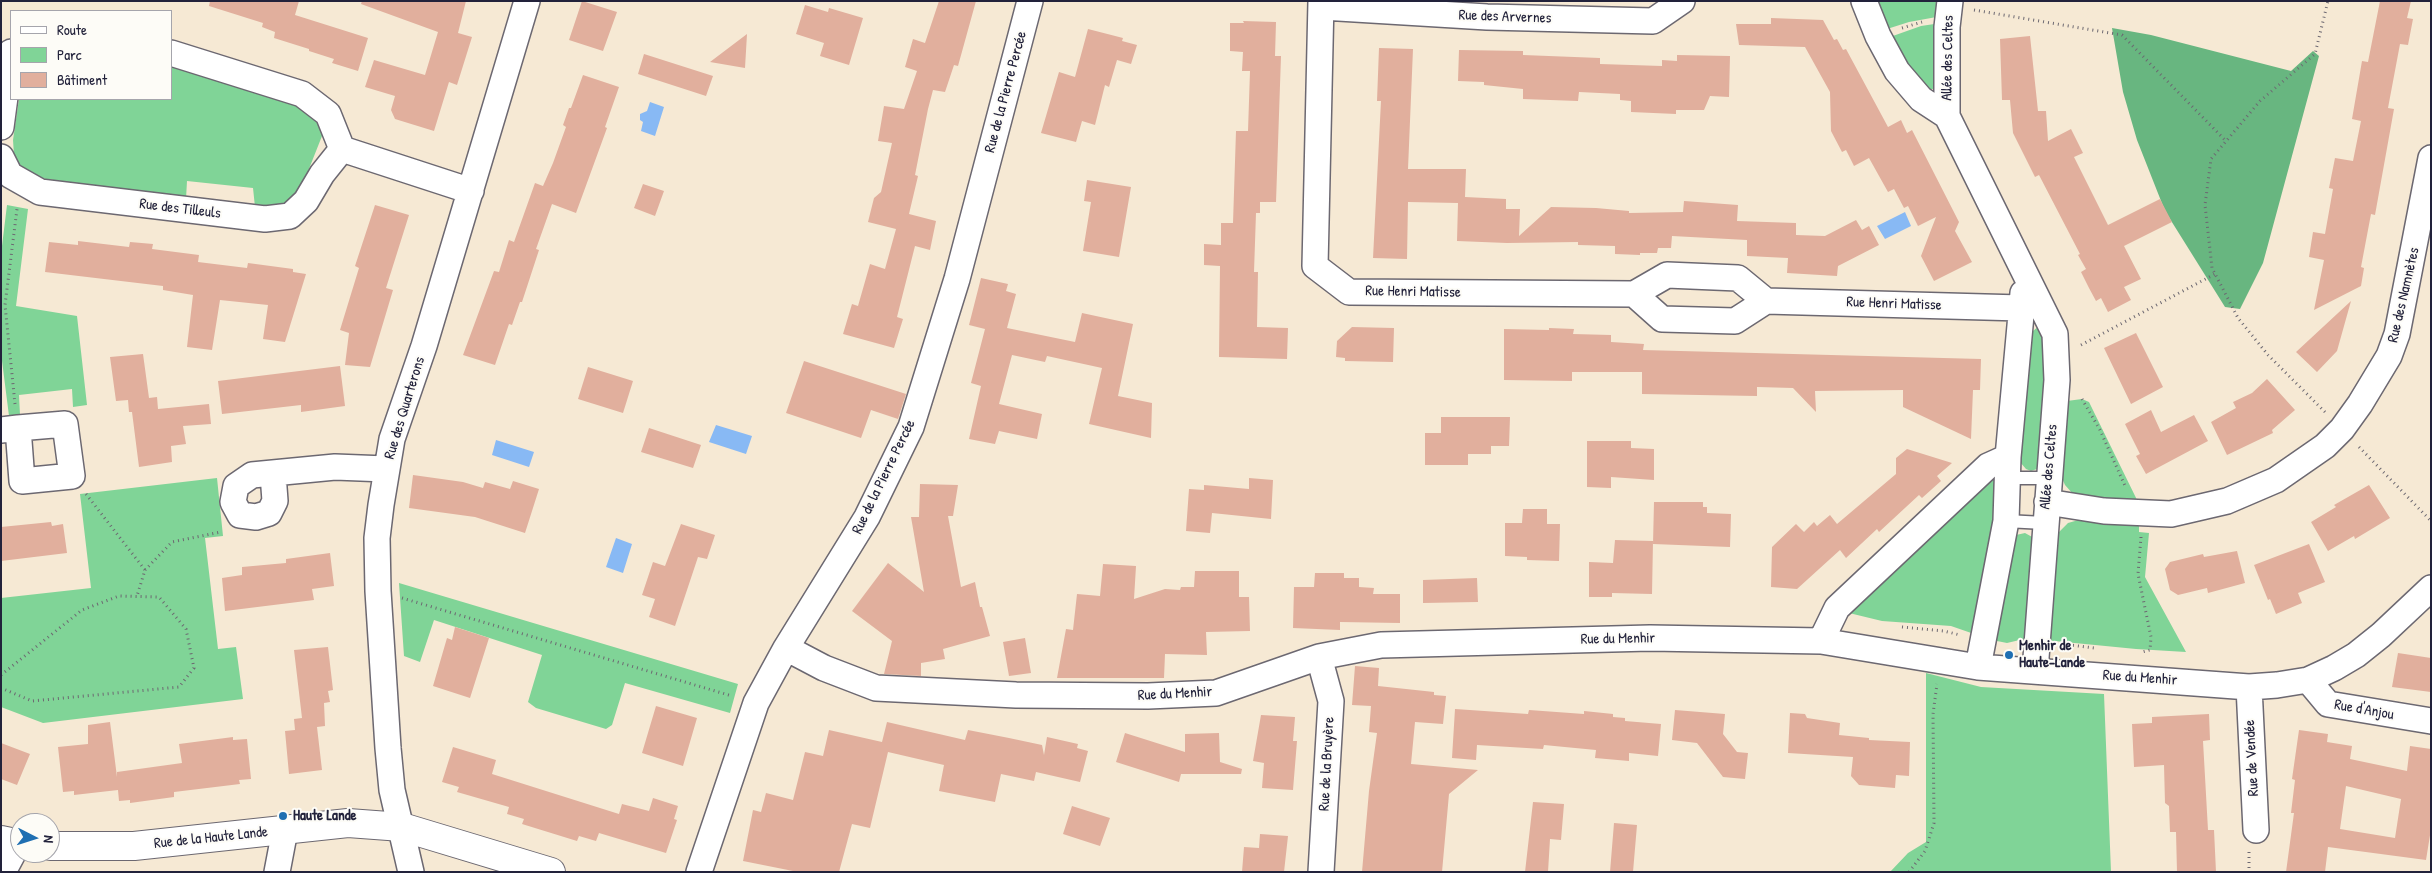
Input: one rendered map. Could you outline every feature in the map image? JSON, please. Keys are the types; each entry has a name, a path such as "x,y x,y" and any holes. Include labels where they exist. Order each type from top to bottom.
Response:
{"street":[{"name":"Rue des Quarterons","path":"411,872 392,790 378,591 377,538 386,469 392,439 471,191 527,1"},
{"name":"Rue des Arvernes","path":"1321,4 1487,17 1652,21 1682,1"},
{"name":"Allée des Celtes","path":"1864,1 1878,36 1897,71 1921,98 1947,116 2055,334 2057,380 2035,671"},
{"name":"Rue de la Pierre Percée","path":"699,872 756,703 786,648 867,517 911,428 957,279 1025,2"},
{"name":"Rue Henri Matisse","path":"1321,4 1315,266 1349,292 1634,294"},
{"name":"Allée des Celtes","path":"1947,116 1948,94 1945,79 1949,10"},
{"path":"172,54 302,94 328,114 342,149 471,191"},
{"path":"1,127 10,60"},
{"name":"Rue des Tilleuls","path":"1,157 10,175 40,192 265,220 290,216 306,201 322,174 342,149"},
{"name":"Rue des Namnètes","path":"2047,501 2104,511 2170,514 2227,501 2276,480 2325,446 2342,429 2375,380 2397,334 2431,158"},
{"path":"1978,667 2006,522 2008,468 2024,270"},
{"path":"1667,275 1738,278 1766,301 1735,321 1662,319 1634,294 1667,275"},
{"name":"Rue Henri Matisse","path":"1766,301 2021,308"},
{"path":"65,424 72,476 22,481 10,429 65,424"},
{"path":"1821,641 1836,608 1988,466 2008,468"},
{"path":"273,474 275,501 269,513 256,517 240,515 233,502 236,486 252,475 335,467 386,469"},
{"name":"Rue du Menhir","path":"786,648 824,668 876,688 1016,695 1148,696 1216,693 1319,658 1381,644 1650,638 1821,641 1978,667 2249,687 2308,680 2356,655 2396,622 2431,588"},
{"name":"Rue de la Bruyère","path":"1319,658 1331,702 1321,872"},
{"name":"Rue d'Anjou","path":"2308,680 2328,704 2431,721"},
{"name":"Rue de Vendée","path":"2249,687 2256,830"},
{"name":"Rue de la Haute Lande","path":"60,846 134,846 348,823 402,827 551,872"},
{"path":"278,872 285,830"},
{"path":"3,872 10,852"}],"lane":[{"path":"2006,522 2047,501 2008,468"}],"path":[{"path":"2328,1 2315,54 2260,101 2211,159 2205,204 2212,268 2238,318 2268,355 2431,521"},
{"path":"1878,36 1949,10 1971,10 2122,35 2226,141"},
{"path":"10,429 5,305 17,208 29,186"},
{"path":"2056,350 2077,347 2215,274"},
{"path":"72,476 145,570"},
{"path":"137,596 145,570 172,542 227,531 240,515"},
{"path":"378,591 756,703"},
{"path":"1,675 82,610 119,596 159,597 186,629 194,668 179,687 32,701 1,688"},
{"path":"1909,872 1925,852 1934,823 1933,714 1940,661"}],"green space":[{"path":"1876,1 1945,1 1942,16 1909,22 1887,29"},
{"path":"1941,23 1937,88 1928,90 1918,82 1890,37 1921,26"},
{"path":"2112,28 2151,35 2291,71 2313,51 2319,56 2263,263 2240,309 2225,307 2165,211 2137,140 2123,92"},
{"path":"172,66 309,108 322,123 322,136 301,189 294,199 271,209 255,207 253,188 187,181 186,199 33,177 20,165 14,155 13,140 19,100 172,100"},
{"path":"7,205 28,209 16,306 77,316 87,405 73,407 72,389 19,395 20,415 9,416 1,353 1,254"},
{"path":"2039,326 2048,331 2040,468 2031,471 2026,469 2020,462 2030,342 2033,331"},
{"path":"2082,399 2089,402 2139,504 2073,494 2065,485 2061,476 2067,401"},
{"path":"1994,477 2001,478 1977,635 1951,626 1882,621 1849,613"},
{"path":"217,478 223,536 205,538 218,649 236,647 243,699 43,723 1,707 1,598 91,588 80,494"},
{"path":"2082,519 2139,524 2139,532 2149,533 2145,577 2186,652 2044,640 2056,535 2068,523"},
{"path":"2025,533 2034,538 2028,638 2007,643 1992,640 2016,535"},
{"path":"399,583 738,684 730,713 625,683 612,725 606,729 536,708 528,702 542,655 434,620 420,662 404,656"},
{"path":"1926,673 1981,687 2104,694 2111,872 1890,872 1908,853 1926,842"}],"water":[{"path":"650,102 664,107 655,136 641,131 643,122 640,120 640,114 647,111"},
{"path":"1905,212 1911,226 1885,239 1877,226"},
{"path":"716,425 752,436 746,454 709,442"},
{"path":"496,440 534,452 529,467 492,455"},
{"path":"616,538 632,544 623,573 606,567"}],"building":[{"path":"210,1 299,1 295,15 368,38 358,71 332,63 334,59 309,51 309,49 274,38 275,32 262,27 263,23 209,6"},
{"path":"362,1 466,1 458,33 472,37 457,85 449,82 434,131 395,119 391,110 395,96 365,87 374,60 425,75 438,32 361,4"},
{"path":"582,1 617,12 603,51 569,40"},
{"path":"939,1 976,1 958,66 954,65 945,92 933,90 928,109 915,175 918,176 909,214 936,221 930,250 915,246 897,317 903,319 894,348 843,334 852,304 858,306 870,264 885,269 896,229 868,222 874,198 881,192 892,143 878,141 884,106 904,109 917,71 905,67 913,39 925,43"},
{"path":"2380,1 2411,1 2407,18 2413,19 2408,45 2400,44 2388,108 2394,109 2375,215 2371,214 2361,267 2364,268 2361,286 2314,310 2324,260 2309,257 2313,232 2325,234 2333,189 2329,188 2335,158 2353,161 2361,121 2352,119 2362,61 2368,62"},
{"path":"805,5 828,12 829,8 863,18 849,65 820,56 824,43 796,34"},
{"path":"1771,18 1823,20 1834,40 1837,39 1843,50 1846,49 1888,127 1901,120 1907,133 1912,130 1959,222 1955,231 1972,262 1934,281 1921,256 1936,217 1918,226 1908,206 1904,208 1894,189 1888,192 1869,158 1854,166 1846,150 1842,152 1831,131 1830,92 1805,47 1739,45 1736,24 1771,24"},
{"path":"1243,21 1276,22 1275,56 1281,56 1276,202 1260,202 1260,213 1256,213 1254,272 1258,272 1257,327 1288,328 1287,359 1219,357 1220,266 1204,265 1204,244 1221,245 1221,223 1233,223 1236,131 1248,131 1250,71 1242,71 1243,52 1230,51 1230,23 1244,23"},
{"path":"1088,29 1123,38 1122,41 1137,45 1131,64 1117,60 1109,87 1105,85 1095,125 1082,121 1076,142 1041,133 1059,72 1075,77"},
{"path":"747,34 745,68 710,62"},
{"path":"2030,36 2038,111 2046,111 2048,141 2071,129 2083,153 2074,157 2108,225 2160,199 2172,222 2124,246 2141,279 2124,287 2131,300 2108,312 2101,298 2096,301 2089,288 2081,272 2086,269 2078,255 2080,254 2039,175 2035,177 2013,133 2010,100 2002,100 2000,39"},
{"path":"1379,48 1413,49 1408,169 1466,169 1465,197 1506,199 1506,209 1520,209 1519,236 1551,207 1596,208 1629,211 1629,213 1683,212 1684,201 1738,205 1737,221 1796,223 1796,235 1825,236 1856,220 1862,230 1869,226 1879,245 1838,266 1837,276 1787,273 1788,258 1747,256 1747,240 1672,236 1671,248 1658,248 1657,253 1640,253 1640,255 1615,254 1615,246 1578,245 1578,242 1507,243 1457,241 1458,203 1408,202 1407,259 1373,258 1381,101 1377,101"},
{"path":"1459,50 1523,51 1523,55 1600,58 1600,64 1662,66 1662,60 1677,61 1677,55 1730,56 1729,97 1710,96 1704,110 1676,110 1676,114 1631,112 1631,101 1620,100 1620,94 1579,92 1578,101 1523,99 1523,89 1484,85 1484,82 1458,81"},
{"path":"644,54 713,76 706,96 638,74"},
{"path":"583,75 619,87 605,127 607,128 576,213 552,204 536,249 539,250 522,302 520,302 512,325 509,324 495,365 463,355 494,271 499,272 509,240 514,242 535,183 543,186 553,163 566,127 563,125"},
{"path":"1087,180 1131,187 1119,257 1083,251 1091,202 1084,201"},
{"path":"643,184 664,191 655,216 634,208"},
{"path":"375,205 409,215 386,288 393,290 370,367 345,365 349,333 340,330 359,268 355,266"},
{"path":"78,241 129,247 130,242 153,244 152,249 199,255 198,262 247,268 248,263 293,269 293,272 306,274 285,342 263,339 268,305 220,300 212,350 187,347 193,295 163,290 163,286 45,272 49,242 78,245"},
{"path":"981,278 1008,284 1006,291 1016,294 1007,328 1075,342 1082,313 1133,324 1118,396 1152,403 1151,438 1089,424 1102,368 1047,356 1045,362 1012,355 999,404 1042,414 1037,439 999,431 995,444 969,439 981,386 971,383 985,329 969,325"},
{"path":"2351,301 2337,351 2317,372 2296,352"},
{"path":"1352,327 1394,328 1393,362 1345,361 1345,358 1336,357 1337,341"},
{"path":"1549,328 1574,329 1573,334 1611,335 1611,342 1644,344 1643,350 1981,359 1980,390 1973,390 1971,439 1903,407 1903,390 1815,391 1816,412 1793,388 1757,387 1757,396 1642,394 1642,372 1572,372 1572,381 1504,380 1504,329 1549,330"},
{"path":"2136,333 2163,387 2131,404 2104,348"},
{"path":"143,354 149,398 157,397 158,409 209,404 211,424 183,426 186,444 171,446 172,462 139,467 132,412 129,412 128,400 116,401 110,357"},
{"path":"804,361 906,394 898,419 871,410 861,438 786,413"},
{"path":"340,366 345,406 301,412 301,405 222,414 218,381"},
{"path":"588,367 633,381 623,413 578,399"},
{"path":"2267,379 2295,410 2272,430 2273,433 2227,455 2211,422 2236,408 2233,402 2252,393"},
{"path":"2151,410 2161,432 2194,415 2208,441 2146,474 2136,456 2140,454 2125,424"},
{"path":"1441,417 1510,417 1509,446 1491,446 1491,454 1468,454 1468,465 1425,465 1425,433 1441,433"},
{"path":"649,428 701,445 693,468 641,452"},
{"path":"1587,441 1631,441 1631,448 1654,449 1654,480 1611,477 1611,488 1587,487"},
{"path":"1907,449 1952,463 1937,476 1941,481 1922,498 1919,495 1879,532 1877,529 1846,558 1840,550 1797,589 1771,587 1772,547 1796,524 1804,532 1814,522 1817,526 1830,515 1837,524 1896,474 1896,458"},
{"path":"413,475 463,482 483,488 485,482 510,489 513,481 539,489 525,533 475,517 409,508"},
{"path":"1249,478 1273,480 1271,519 1212,513 1210,533 1186,531 1189,489 1204,490 1204,485 1249,489"},
{"path":"920,484 958,485 953,516 948,516 961,587 975,582 980,607 982,607 990,636 943,649 945,659 921,663 921,676 884,674 892,641 852,611 888,563 924,592 911,517 919,517"},
{"path":"2369,485 2390,518 2355,539 2354,536 2328,551 2311,522 2336,507 2334,505"},
{"path":"1654,502 1703,502 1703,507 1707,507 1707,513 1731,514 1730,547 1653,544"},
{"path":"1523,509 1547,509 1547,524 1560,524 1559,561 1527,560 1527,557 1505,556 1505,523 1522,523"},
{"path":"51,522 52,526 63,524 67,553 1,561 1,527"},
{"path":"681,524 715,535 707,559 698,557 675,626 649,617 655,599 642,595 653,562 665,566"},
{"path":"1615,540 1653,541 1652,594 1612,593 1612,597 1589,597 1589,562 1613,563"},
{"path":"2309,544 2325,582 2298,593 2302,603 2276,614 2270,599 2268,600 2254,565"},
{"path":"2237,551 2245,583 2208,593 2207,588 2178,595 2170,590 2165,569 2170,562 2203,554 2204,557"},
{"path":"330,553 334,586 312,589 314,600 225,611 222,578 242,575 242,567 286,563 286,559"},
{"path":"1103,564 1136,566 1134,599 1165,589 1180,590 1181,587 1194,587 1195,571 1239,571 1239,597 1249,597 1250,631 1206,632 1207,655 1165,654 1164,678 1057,678 1066,629 1073,630 1077,594 1100,596"},
{"path":"1315,573 1344,573 1344,578 1359,578 1359,587 1374,588 1373,594 1400,594 1400,623 1340,622 1340,630 1293,628 1294,587 1314,587"},
{"path":"1477,578 1478,602 1423,603 1423,580"},
{"path":"455,627 489,638 470,698 433,686 447,638 452,640"},
{"path":"1025,638 1031,673 1009,676 1003,642"},
{"path":"328,647 333,690 328,691 330,702 324,703 325,726 317,727 322,770 289,774 285,731 295,730 294,719 302,718 294,650"},
{"path":"2398,653 2431,658 2431,692 2392,687"},
{"path":"1355,666 1379,668 1378,686 1434,692 1434,695 1446,696 1443,724 1415,722 1411,764 1478,770 1449,794 1442,872 1362,872 1369,791 1377,733 1369,732 1371,706 1352,705"},
{"path":"656,706 697,718 683,766 642,753"},
{"path":"1455,709 1528,714 1529,710 1584,714 1584,711 1613,714 1613,717 1625,718 1625,721 1661,724 1658,756 1629,753 1629,761 1595,758 1596,750 1544,745 1543,749 1477,745 1476,760 1452,758"},
{"path":"1675,710 1725,714 1723,734 1737,752 1748,753 1745,779 1723,777 1697,743 1672,740"},
{"path":"1790,713 1805,714 1807,718 1840,723 1839,735 1869,738 1869,740 1910,742 1909,776 1896,775 1895,788 1859,785 1851,776 1853,757 1788,753"},
{"path":"2209,714 2210,740 2203,741 2208,830 2214,830 2216,872 2177,872 2176,832 2170,832 2169,806 2165,803 2164,765 2134,767 2132,724 2152,723 2152,717"},
{"path":"1261,715 1295,717 1293,741 1297,741 1293,790 1262,788 1264,763 1253,761"},
{"path":"110,722 117,777 117,772 182,763 179,744 233,737 233,740 247,739 251,779 239,780 240,784 174,792 174,797 130,803 130,800 119,801 118,790 74,795 74,791 63,792 58,747 88,744 88,725"},
{"path":"887,722 965,740 968,730 1009,738 1042,745 1044,755 1047,737 1078,744 1077,748 1088,751 1080,782 1036,772 1034,781 1001,774 995,802 939,791 944,765 888,752 870,828 852,824 839,872 798,872 743,861 753,810 761,812 766,793 793,800 805,752 823,756 829,730 882,742"},
{"path":"2299,730 2328,734 2327,742 2352,746 2350,759 2407,771 2410,746 2431,749 2431,829 2426,860 2328,847 2325,872 2286,872 2294,813 2291,813 2295,780 2292,779","holes":["2346,786 2401,799 2395,838 2340,829"]},
{"path":"1125,733 1185,752 1185,734 1219,733 1220,762 1242,769 1241,774 1181,774 1179,782 1116,762"},
{"path":"1,743 30,754 17,785 1,779"},
{"path":"453,747 496,760 492,774 619,814 622,804 649,811 653,798 678,806 674,819 677,820 666,853 599,833 596,841 579,836 577,841 522,824 524,819 507,814 509,807 457,792 459,787 442,782"},
{"path":"1533,802 1564,804 1561,840 1550,839 1548,872 1525,872"},
{"path":"1072,806 1110,818 1100,846 1063,834"},
{"path":"1614,823 1637,825 1633,872 1610,872"},
{"path":"1260,834 1288,836 1284,872 1242,872 1244,847 1259,848"}],"place":[{"name":"Menhir de Haute-Lande","path":"2009,655"},
{"name":"Haute Lande","path":"283,816"}]}
